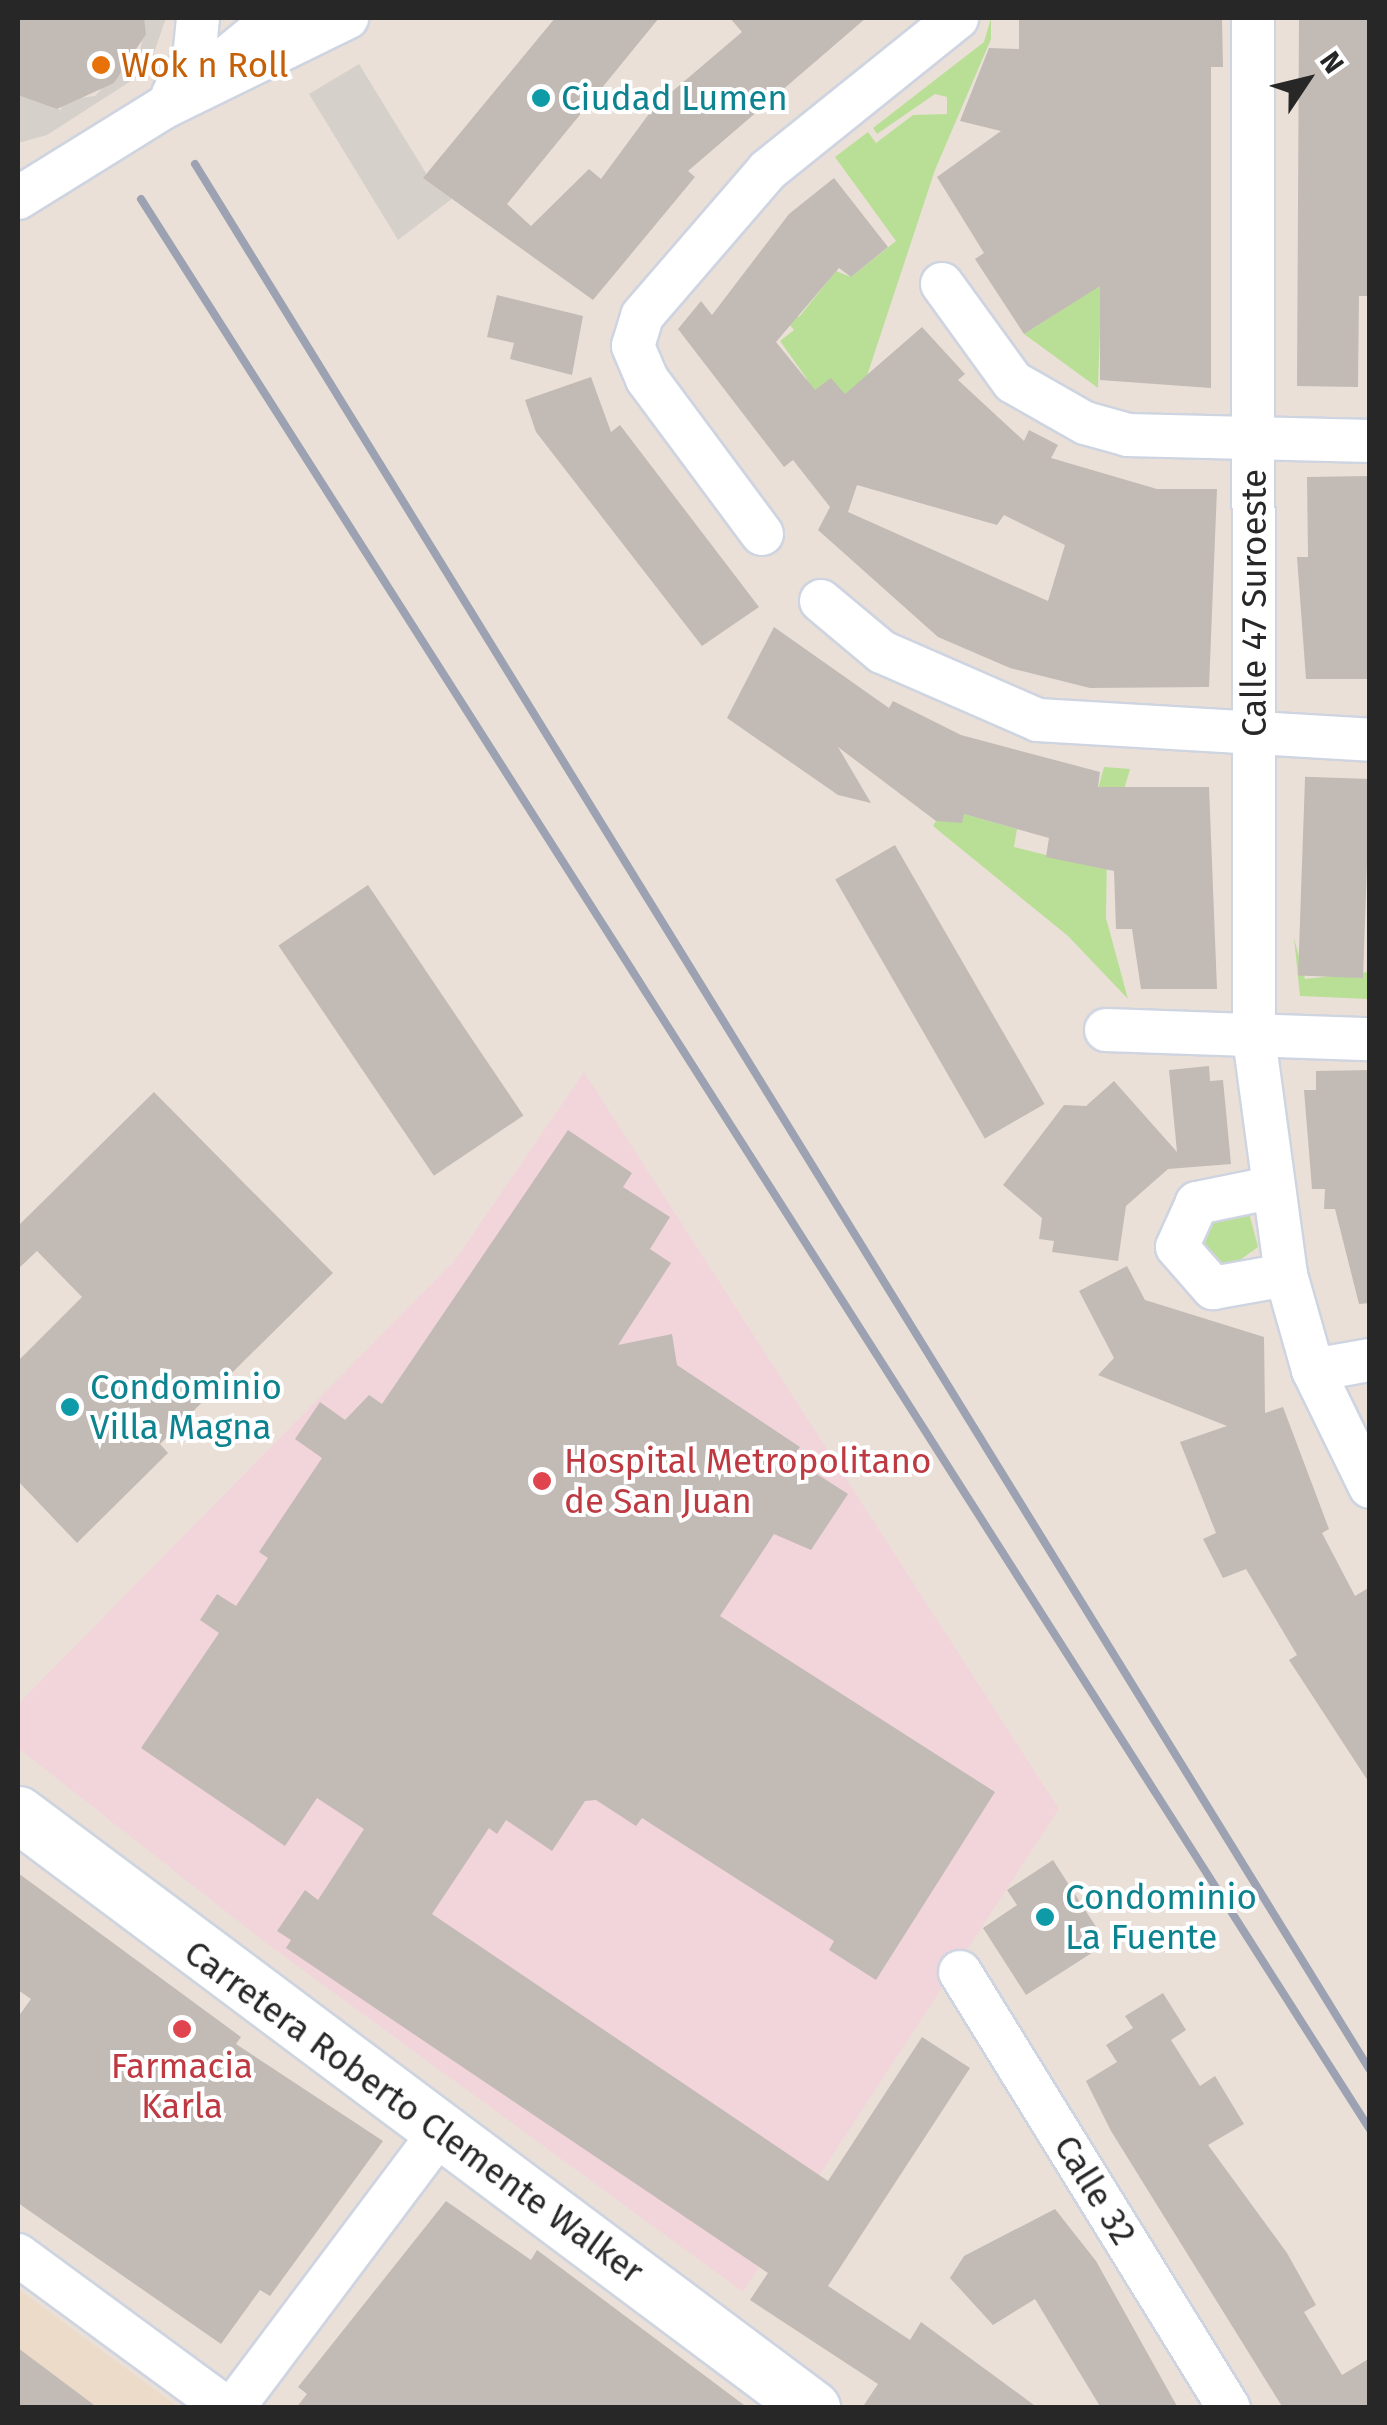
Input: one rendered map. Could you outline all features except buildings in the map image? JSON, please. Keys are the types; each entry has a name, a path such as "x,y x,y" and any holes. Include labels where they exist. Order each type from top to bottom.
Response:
{"main road":[{"name":"Carretera Roberto Clemente Walker","path":"18,1814 812,2408"}],"street":[{"path":"165,107 194,59 198,18"},
{"path":"18,198 165,107 260,32 347,18"},
{"path":"762,534 648,379 634,346 642,316 768,170 957,18"},
{"name":"Calle 47 Suroeste","path":"1253,18 1254,1038 1270,1188 1286,1275 1313,1370 1370,1487"},
{"path":"165,107 212,89 260,32"},
{"path":"942,284 986,353 1049,408 1128,436 1370,441"},
{"path":"821,600 882,652 1038,720 1255,739 1370,740"},
{"path":"1106,1030 1254,1038 1370,1038"},
{"path":"1270,1188 1197,1203 1176,1247 1196,1279 1213,1288 1286,1275"},
{"path":"1313,1370 1370,1360"},
{"name":"Calle 32","path":"960,1972 1230,2408"},
{"path":"18,2255 229,2408 442,2130"}],"shaded area":[{"path":"144,18 166,18 148,70 47,135 18,143 18,94 61,110 62,100 95,96 131,55 140,57"},
{"path":"359,64 432,183 453,198 398,240 309,94"},
{"name":"Hospital Metropolitano de San Juan","path":"584,1072 1059,1809 743,2292 266,1943 18,1748 18,1704 456,1259"},
{"path":"18,2289 178,2407 18,2407"}],"green space":[{"path":"991,18 991,39 935,170 856,409 761,429 754,419 807,379 780,341 794,330 774,307 779,302 799,317 836,271 851,277 896,241 835,157 868,132 876,143 913,115 947,114 947,97 935,94 877,134 873,128 984,42"},
{"path":"1126,67 1100,330 1098,388 1024,334 1077,300"},
{"path":"1104,767 1130,769 1107,848 1106,918 1128,999 1068,936 933,826 939,816 964,814 1017,829 1014,847 1078,863"},
{"path":"1294,938 1305,979 1369,972 1369,999 1300,996"},
{"path":"1248,1209 1258,1247 1226,1270 1192,1238 1196,1225"}],"railway":[{"path":"195,164 1370,2070"},
{"path":"141,199 1370,2130"}],"place":[{"name":"Wok n Roll","path":"101,65"},
{"name":"Ciudad Lumen","path":"541,98"},
{"name":"Condominio Villa Magna","path":"70,1407"},
{"name":"Hospital Metropolitano de San Juan","path":"542,1481"},
{"name":"Condominio La Fuente","path":"1045,1917"},
{"name":"Farmacia Karla","path":"182,2029"}]}
